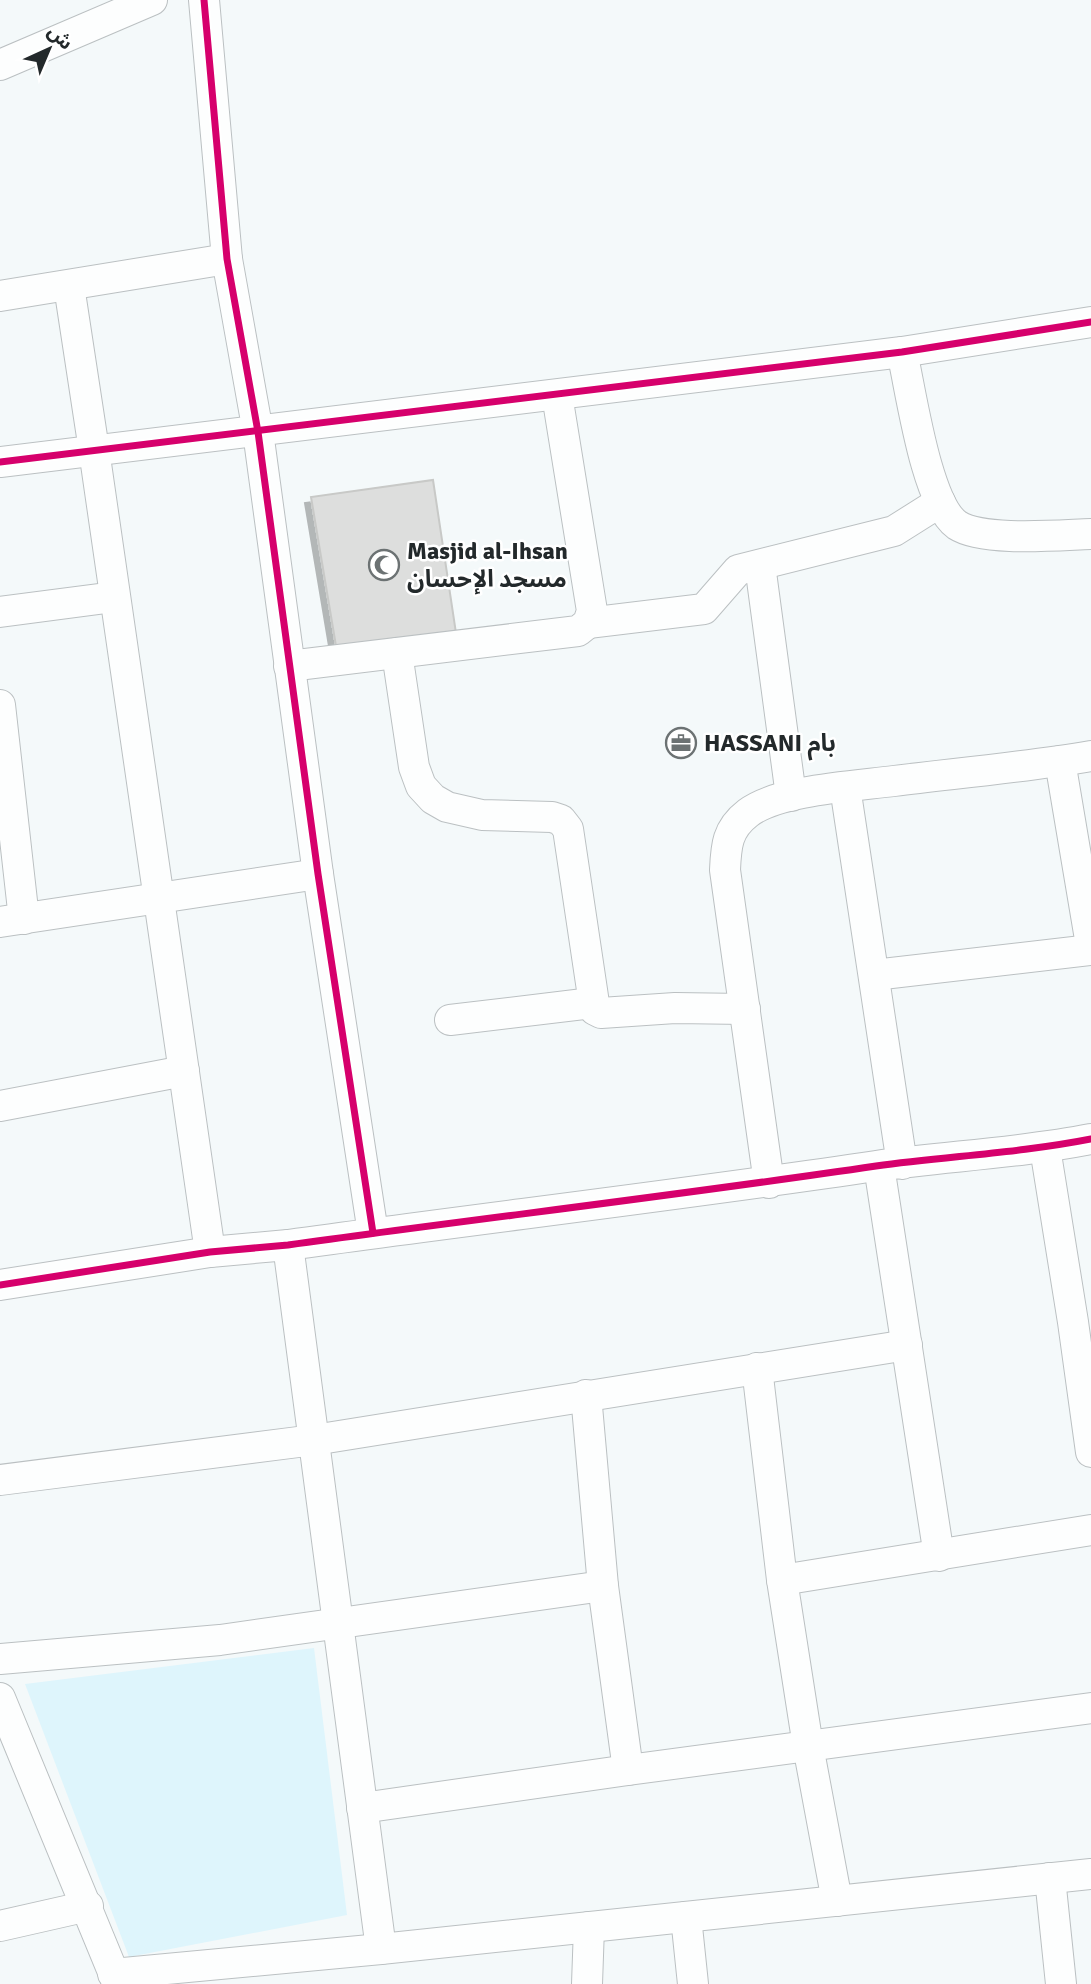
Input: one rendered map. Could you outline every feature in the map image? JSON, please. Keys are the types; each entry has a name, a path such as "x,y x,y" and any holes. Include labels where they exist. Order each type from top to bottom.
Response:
{"street":[{"path":"0,65 152,0"},
{"path":"204,0 227,259 258,432 318,874 373,1233"},
{"path":"0,296 227,259"},
{"path":"68,286 211,1252"},
{"path":"0,462 902,352 1091,323"},
{"path":"902,352 928,472 943,510 958,525 986,534 1091,534"},
{"path":"557,395 592,611 588,623"},
{"path":"289,666 578,631 588,623 704,609 738,570 894,531 940,502"},
{"path":"760,565 791,796"},
{"path":"0,612 114,597"},
{"path":"397,653 414,767 421,786 433,799 447,807 482,815 552,817 561,820 568,829 595,1010 601,1013 675,1008 745,1009"},
{"path":"0,705 12,921 318,874"},
{"path":"769,1183 725,870 729,834 750,811 778,798 1091,755"},
{"path":"873,975 1091,948 1060,761"},
{"path":"845,787 873,975 906,1345 939,1556"},
{"path":"450,1020 592,1003"},
{"path":"0,1105 184,1071"},
{"path":"0,1285 211,1252 288,1245 891,1165 1045,1148 1091,1139"},
{"path":"1045,1148 1082,1321 1091,1452"},
{"path":"288,1245 381,1949"},
{"path":"0,1480 314,1440 906,1345"},
{"path":"757,1368 782,1580 808,1746 837,1901"},
{"path":"586,1395 603,1586 628,1770"},
{"path":"782,1580 1091,1530"},
{"path":"0,1659 220,1640 603,1586"},
{"path":"0,1699 13,1767 88,1906 116,1979 1091,1874"},
{"path":"362,1808 1091,1708"},
{"path":"1051,1878 1061,1984"},
{"path":"0,1926 88,1906"},
{"path":"686,1917 693,1984"},
{"path":"587,1984 589,1927"}],"shaded area":[{"path":"314,1648 347,1915 129,1957 25,1684"}],"building":[{"name":"Masjid al-Ihsan مسجد الإحسان","path":"433,480 456,633 336,646 311,497"}],"cycle path":[{"path":"204,0 227,259 258,432 318,874 373,1233"},
{"path":"0,462 902,352 1091,322"},
{"path":"0,1285 210,1252 288,1245 1091,1139"}],"place":[{"name":"Masjid al-Ihsan مسجد الإحسان","path":"384,565"},
{"name":"HASSANI بام","path":"681,743"}]}
